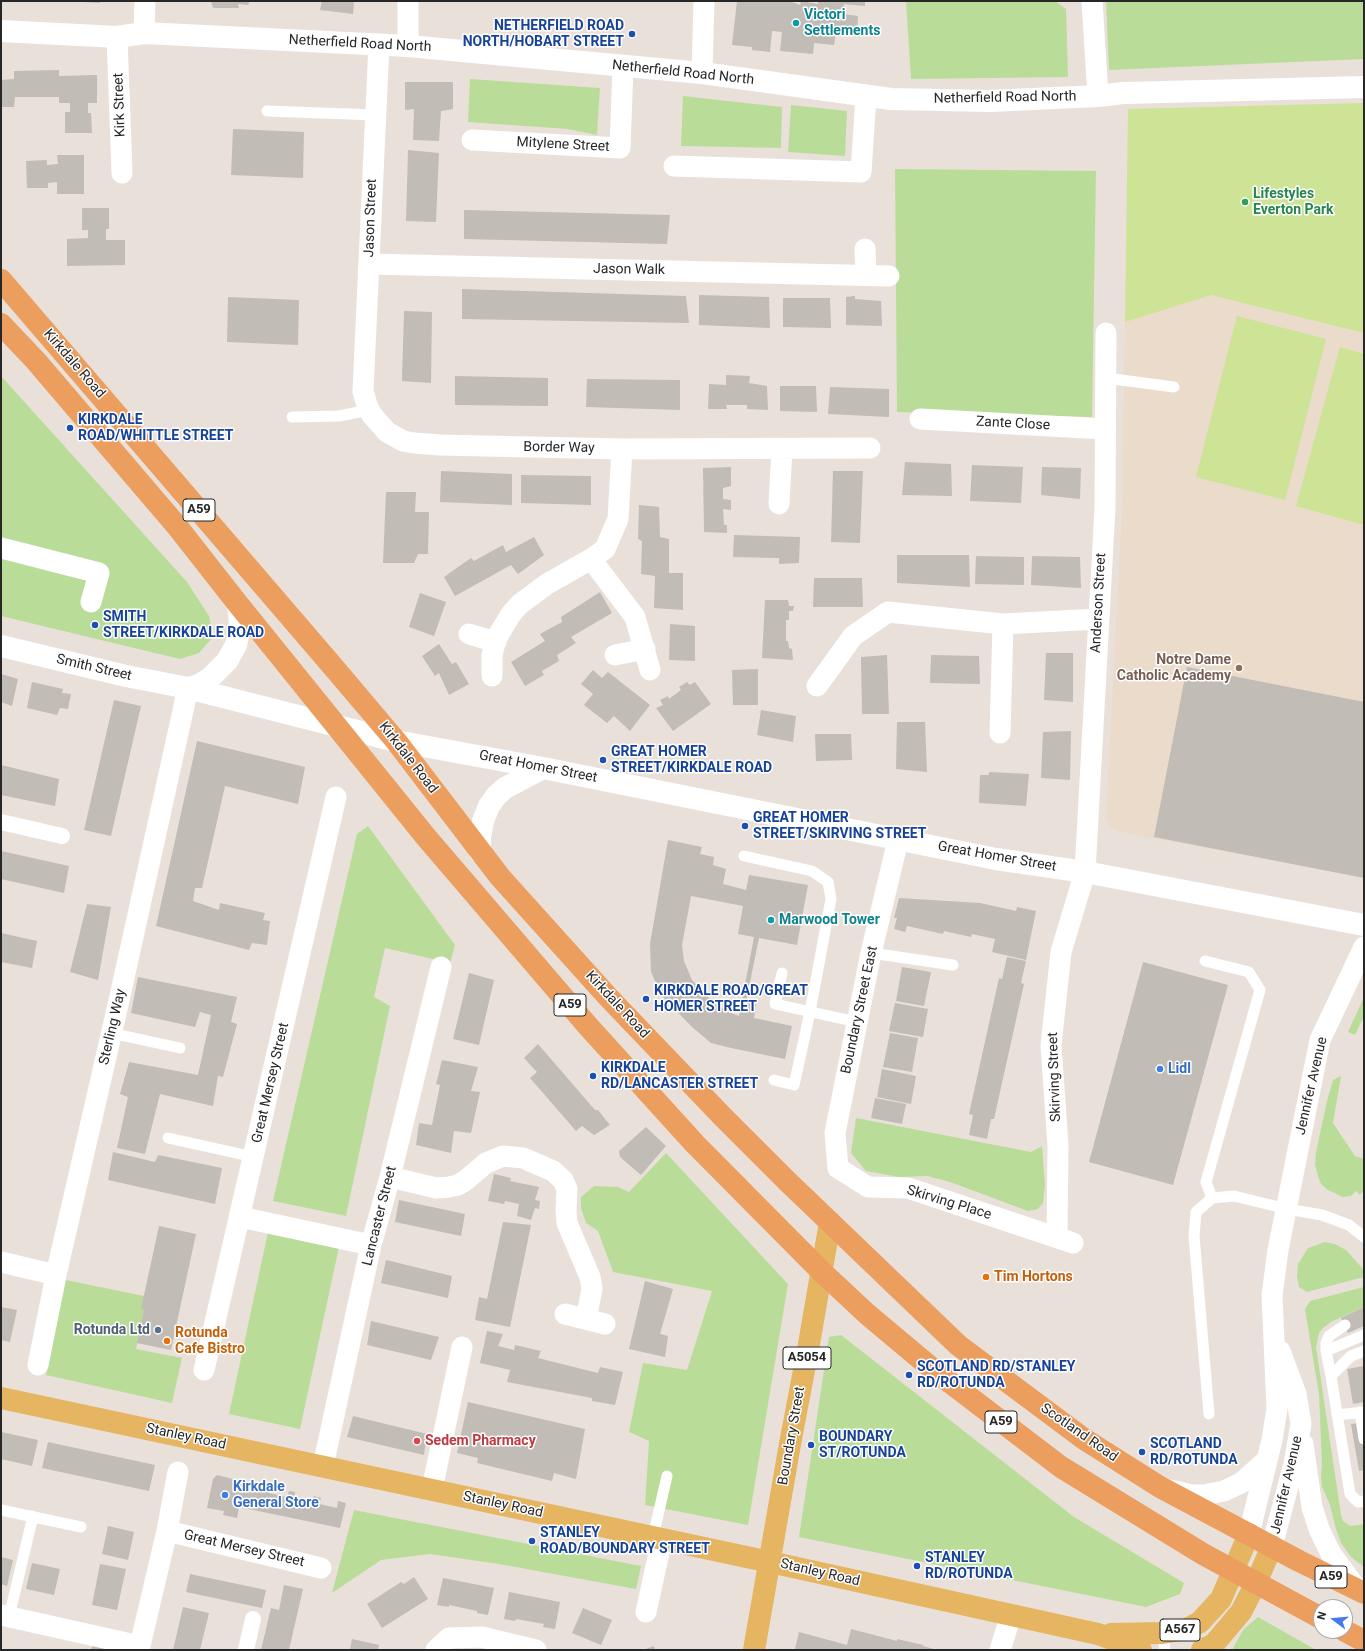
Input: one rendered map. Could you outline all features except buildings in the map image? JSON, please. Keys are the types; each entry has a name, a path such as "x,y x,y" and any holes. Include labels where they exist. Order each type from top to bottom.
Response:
{"highway":[{"name":"Kirkdale Road","path":"1,280 301,627 396,741 500,877 614,1004 722,1116 830,1222"},
{"name":"Kirkdale Road","path":"1,324 41,366 176,525 334,725 426,837 587,1025 695,1144 822,1272"},
{"name":"Scotland Road","path":"830,1222 958,1345 1084,1439 1160,1487 1360,1591"},
{"name":"A59","path":"822,1272 867,1314 935,1371 1061,1467 1234,1572 1313,1614"},
{"path":"1353,1635 1364,1641"}],"main road":[{"name":"Boundary Street","path":"754,1650 830,1222"},
{"name":"Stanley Road","path":"1,1398 432,1489 1098,1634 1164,1641 1200,1622 1222,1599 1249,1534"},
{"path":"1256,1583 1272,1546"},
{"name":"A567","path":"1202,1650 1214,1644 1229,1628 1256,1583"},
{"name":"Stanley Road","path":"1098,1634 1141,1650"}],"street":[{"path":"144,33 145,1"},
{"path":"408,1 408,46"},
{"path":"702,73 704,1"},
{"path":"1092,1 1098,96"},
{"name":"Netherfield Road North","path":"1,31 117,36 144,33 408,46 702,73 891,99 990,101 1124,94 1364,87"},
{"name":"Kirk Street","path":"117,36 122,173"},
{"name":"Jason Street","path":"366,400 369,264 379,44"},
{"name":"Mitylene Street","path":"472,140 620,148 623,66"},
{"path":"674,166 861,172 866,96"},
{"path":"865,249 866,275"},
{"name":"Jason Walk","path":"369,264 889,276"},
{"name":"Anderson Street","path":"1086,872 1098,619 1105,508 1106,333"},
{"name":"Border Way","path":"366,400 372,415 387,432 403,441 414,443 622,449 870,448"},
{"name":"Zante Close","path":"920,419 1106,429"},
{"path":"492,676 492,655 496,642 511,614 520,604 547,584 591,559 605,549 618,519 622,449"},
{"path":"779,504 782,449"},
{"path":"1,548 99,573 91,602"},
{"path":"591,559 635,617 650,670"},
{"path":"188,688 199,685 209,679 228,661 236,645 238,636 240,624 238,604"},
{"path":"816,686 853,636 888,612 1003,624 1098,619"},
{"path":"1000,733 1003,624"},
{"path":"469,634 496,642"},
{"name":"Smith Street","path":"1,646 126,676 188,688 334,725"},
{"path":"616,655 645,649"},
{"name":"Sterling Way","path":"38,1365 56,1275 112,1033 188,688"},
{"name":"Great Homer Street","path":"334,725 396,741 543,768 898,840 996,859 1086,872 1364,925"},
{"path":"480,852 480,838 484,821 489,806 496,796 505,788 543,768"},
{"name":"Great Mersey Street","path":"204,1370 336,796"},
{"path":"1,822 62,836"},
{"name":"Boundary Street East","path":"835,1133 871,953 898,840"},
{"name":"Skirving Street","path":"1065,1240 1051,1045 1061,952 1086,872"},
{"name":"Jennifer Avenue","path":"1249,1534 1267,1460 1277,1409 1272,1295 1278,1250 1320,1040 1364,947"},
{"name":"Lancaster Street","path":"323,1466 371,1245 390,1177 441,967"},
{"name":"Skirving Place","path":"835,1133 838,1168 868,1187 908,1188 1065,1240"},
{"path":"390,1177 436,1188 449,1187 458,1185 486,1163 503,1156 523,1158 553,1171 563,1180 567,1189 567,1223 590,1277 596,1322 564,1314"},
{"path":"240,1217 371,1245"},
{"path":"1,1262 56,1275"},
{"name":"Jennifer Avenue","path":"1272,1546 1294,1464 1301,1424 1296,1394 1273,1332"},
{"path":"432,1489 462,1347"},
{"path":"1301,1424 1312,1507 1317,1524 1331,1554 1360,1591"},
{"path":"1160,1487 1192,1495 1204,1495 1218,1492 1241,1484 1267,1460"},
{"name":"Great Mersey Street","path":"139,1648 167,1531 178,1472"},
{"name":"Great Mersey Street","path":"167,1531 321,1568"},
{"path":"646,1612 658,1538"},
{"path":"5,1616 139,1648"},
{"path":"1000,1650 1011,1616"},
{"path":"246,1650 253,1619"},
{"path":"436,1650 449,1638 482,1637 536,1650"}],"lane":[{"path":"267,111 376,114"},
{"path":"1106,378 1174,387"},
{"path":"292,417 339,416 366,400"},
{"path":"744,856 812,871 828,882 831,899 810,1012 794,1084 774,1080"},
{"path":"871,953 953,965"},
{"path":"1205,961 1249,972 1260,990 1206,1182 1212,1198"},
{"path":"782,973 775,1004 857,1022"},
{"path":"112,1033 180,1048"},
{"path":"168,1138 254,1157"},
{"path":"1209,1414 1194,1236 1196,1212 1212,1198 1234,1196 1287,1209 1322,1215 1349,1225 1364,1237"},
{"path":"1345,1325 1329,1336 1326,1343 1326,1351 1338,1415 1350,1494 1358,1502 1364,1501"},
{"path":"1326,1351 1364,1335"},
{"path":"1331,1376 1351,1356 1364,1351"},
{"path":"1338,1415 1362,1412 1364,1439"},
{"path":"658,1538 667,1476"},
{"path":"1,1510 81,1527"},
{"path":"5,1616 33,1516"}],"shaded area":[{"name":"Notre Dame Catholic Academy","path":"1211,295 1364,333 1364,878 1122,832 1111,828 1106,819 1122,511 1125,322"}],"green space":[{"path":"906,1 1055,1 1066,9 1068,77 911,79"},
{"path":"1106,1 1364,1 1364,59 1109,70"},
{"path":"470,79 600,88 597,135 568,129 468,122"},
{"path":"683,96 782,107 781,148 681,146"},
{"name":"Lifestyles Everton Park","path":"1364,103 1364,333 1211,295 1125,322 1128,109"},
{"path":"791,105 847,111 845,156 788,152"},
{"path":"895,169 1096,171 1092,417 897,412"},
{"path":"1237,316 1326,339 1285,500 1196,477"},
{"path":"1340,347 1364,354 1364,525 1296,506"},
{"path":"1,376 187,582 209,616 213,637 199,653 180,659 1,616"},
{"path":"368,826 455,945 450,963 385,948 374,997 390,1006 346,1216 273,1201 357,834"},
{"path":"1364,997 1364,1016 1355,1035 1348,1032"},
{"path":"1341,1076 1333,1123 1355,1156 1364,1159 1364,1190 1360,1195 1356,1191 1351,1196 1343,1197 1328,1190 1321,1184 1315,1165 1316,1152 1333,1080"},
{"path":"856,1118 1031,1152 1042,1146 1045,1185 1043,1203 1038,1209 1028,1211 950,1182 927,1176 899,1177 866,1171 851,1153"},
{"path":"666,1153 788,1284 748,1525 645,1505 649,1441 629,1432 643,1363 687,1370 712,1291 613,1272 598,1231 586,1223 581,1208 581,1197 594,1186 618,1187 629,1192"},
{"path":"268,1232 339,1247 300,1429 229,1414"},
{"path":"1325,1242 1335,1244 1346,1250 1364,1270 1364,1277 1307,1292 1299,1287 1297,1277 1298,1264 1308,1248"},
{"path":"66,1280 144,1296 144,1310 136,1349 182,1358 172,1403 46,1375"},
{"path":"1364,1287 1364,1307 1331,1322 1323,1328 1319,1333 1316,1347 1341,1515 1343,1521 1351,1526 1364,1524 1364,1567 1351,1557 1341,1543 1330,1505 1322,1487 1319,1394 1305,1309 1310,1301"},
{"path":"841,1335 1074,1517 1184,1583 1180,1594 1146,1607 799,1537 829,1337"},
{"path":"354,1510 641,1566 636,1589 499,1564 430,1554 381,1560 332,1593"},
{"path":"1258,1617 1316,1650 1232,1650 1243,1630"}],"place":[{"name":"Victori Settlements","path":"796,23"},
{"name":"NETHERFIELD ROAD NORTH/HOBART STREET","path":"632,34"},
{"name":"Lifestyles Everton Park","path":"1245,202"},
{"name":"KIRKDALE ROAD/WHITTLE STREET","path":"70,428"},
{"name":"SMITH STREET/KIRKDALE ROAD","path":"95,625"},
{"name":"Notre Dame Catholic Academy","path":"1239,668"},
{"name":"GREAT HOMER STREET/KIRKDALE ROAD","path":"603,760"},
{"name":"GREAT HOMER STREET/SKIRVING STREET","path":"745,826"},
{"name":"Marwood Tower","path":"771,920"},
{"name":"KIRKDALE ROAD/GREAT HOMER STREET","path":"646,999"},
{"name":"Lidl","path":"1160,1069"},
{"name":"KIRKDALE RD/LANCASTER STREET","path":"593,1076"},
{"name":"Tim Hortons","path":"986,1277"},
{"name":"Rotunda Ltd","path":"158,1330"},
{"name":"Rotunda Cafe Bistro","path":"167,1341"},
{"name":"SCOTLAND RD/STANLEY RD/ROTUNDA","path":"909,1375"},
{"name":"Sedem Pharmacy","path":"417,1441"},
{"name":"BOUNDARY ST/ROTUNDA","path":"811,1445"},
{"name":"SCOTLAND RD/ROTUNDA","path":"1142,1452"},
{"name":"Kirkdale General Store","path":"225,1495"},
{"name":"STANLEY ROAD/BOUNDARY STREET","path":"532,1541"},
{"name":"STANLEY RD/ROTUNDA","path":"917,1566"}]}
